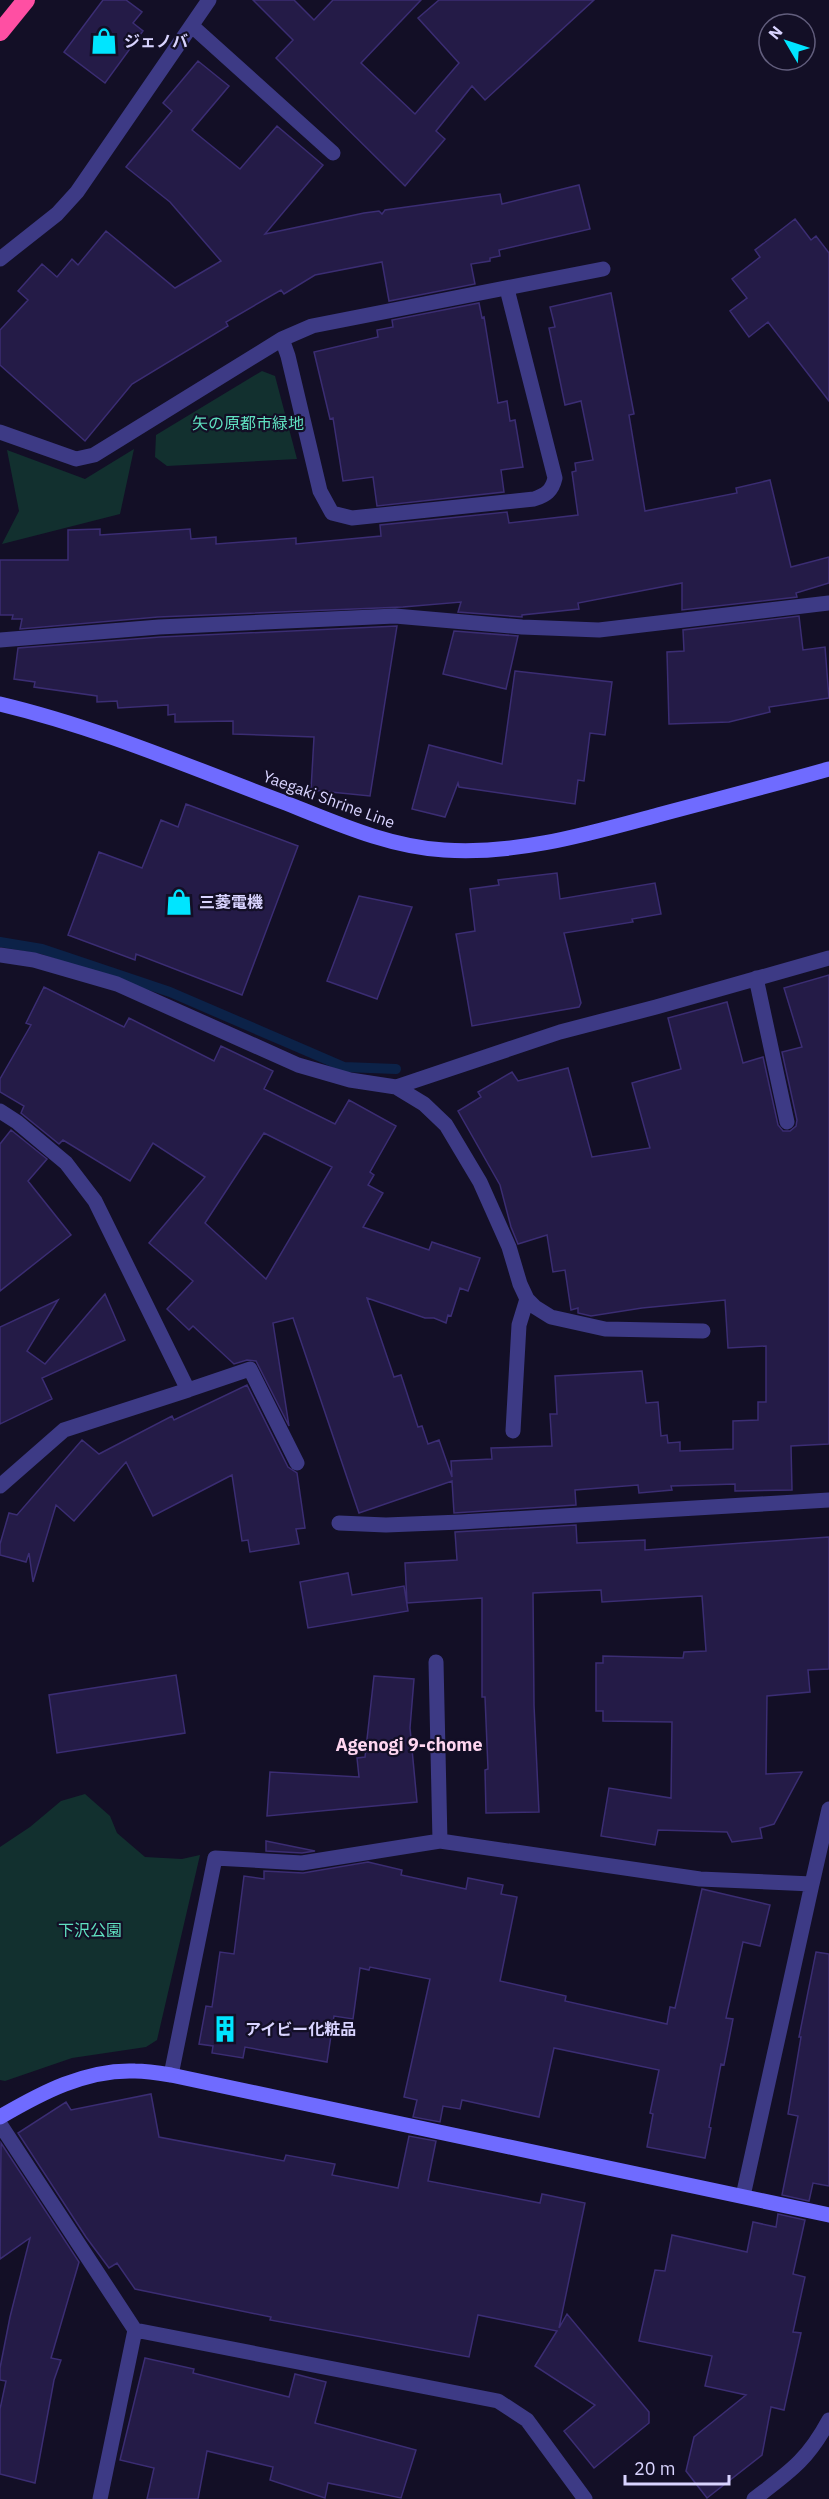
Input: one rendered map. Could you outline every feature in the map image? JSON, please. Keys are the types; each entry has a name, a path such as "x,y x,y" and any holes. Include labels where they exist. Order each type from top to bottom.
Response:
{"highway":[{"path":"0,32 26,0"}],"main road":[{"name":"Yaegaki Shrine Line","path":"0,704 31,711 130,744 358,831 402,843 442,850 518,847 588,834 829,770"},
{"path":"0,2117 38,2095 90,2076 133,2071 171,2075 829,2215"}],"street":[{"path":"0,259 57,214 77,192 209,0"},
{"path":"192,26 333,153"},
{"path":"0,432 76,459 94,455 282,339 312,326 603,269"},
{"path":"282,339 294,378 320,491 332,513 352,518 534,499 545,496 553,486 555,478 507,289"},
{"path":"0,640 159,627 395,616 522,627 599,630 829,603"},
{"path":"0,955 34,960 117,984 298,1065 350,1080 396,1086 424,1104 446,1125 480,1182 509,1247 527,1299 550,1317 605,1329 703,1331"},
{"path":"396,1086 560,1032 829,957"},
{"path":"756,978 787,1122"},
{"path":"0,1111 17,1122 66,1163 95,1201 188,1390"},
{"path":"513,1431 519,1325 527,1299"},
{"path":"0,1486 64,1430 250,1369 297,1463"},
{"path":"339,1523 386,1525 461,1522 829,1500"},
{"path":"436,1662 440,1841"},
{"path":"743,2196 829,1809"},
{"path":"171,2075 214,1857 302,1863 440,1841 700,1879 812,1884"},
{"path":"0,2124 135,2330 100,2499"},
{"path":"135,2330 498,2402 527,2420 585,2499"},
{"path":"754,2499 799,2464 817,2442 829,2420"}],"green space":[{"name":"矢の原都市緑地","path":"262,371 275,376 297,459 167,466 155,457 156,435"},
{"path":"134,449 120,514 2,544 19,511 7,450 85,479"},
{"name":"下沢公園","path":"85,1794 110,1816 117,1833 145,1857 182,1859 200,1855 157,2040 146,2047 72,2058 5,2081 0,2080 0,1847 30,1827 61,1801"}],"building":[{"name":"ジェノバ","path":"103,0 126,0 142,12 133,23 143,31 105,83 64,52"},
{"path":"253,0 294,0 314,20 333,0 421,0 361,63 415,114 459,63 418,18 439,0 594,0 485,100 472,86 436,131 445,139 405,186 276,58 293,40"},
{"path":"198,61 229,86 192,130 240,169 277,126 323,165 265,234 364,213 379,211 382,214 385,210 500,194 502,204 579,185 590,229 499,250 500,256 490,258 490,261 471,264 475,284 389,301 382,262 315,275 284,294 281,290 226,322 228,326 132,384 85,441 0,365 0,330 28,300 18,291 42,264 57,277 72,259 78,265 106,231 175,288 221,261 170,202 126,167 172,111 163,103"},
{"path":"795,219 811,240 816,236 829,253 829,401 768,322 749,337 730,311 747,298 732,279 760,257 755,250"},
{"path":"611,293 634,414 629,415 645,511 737,493 736,488 770,480 791,567 829,557 829,583 796,593 797,597 682,610 682,583 578,603 579,609 522,615 522,617 458,612 461,602 403,607 158,617 20,629 22,619 12,619 13,615 0,615 0,560 68,560 68,530 100,529 100,535 190,529 191,539 216,537 216,544 296,538 296,544 381,536 380,525 507,512 509,523 578,515 572,472 576,471 575,463 593,460 581,401 565,405 549,328 555,327 550,307"},
{"path":"479,303 482,318 484,317 498,403 507,401 510,421 515,420 523,467 501,470 504,492 377,506 373,477 343,481 333,418 330,419 314,352 378,337 377,330 393,327 392,320"},
{"path":"799,616 803,650 825,647 829,698 769,707 770,712 729,722 669,724 667,652 684,651 683,630"},
{"path":"397,626 370,796 311,790 314,737 233,734 233,721 175,722 175,714 168,715 168,705 118,708 117,701 97,702 97,696 34,687 35,682 14,679 18,648 160,637"},
{"path":"454,631 518,636 506,689 443,674"},
{"path":"515,671 612,682 605,735 590,733 584,781 578,780 575,804 459,787 458,783 445,817 412,809 429,745 502,764"},
{"name":"三菱電機","path":"186,804 298,846 242,995 136,954 135,960 68,935 99,852 142,868 161,820 178,827"},
{"path":"557,873 560,899 655,883 661,914 632,919 633,922 564,933 581,1003 579,1007 472,1026 456,934 475,931 470,889 499,885 498,880"},
{"path":"359,896 412,907 377,999 327,981"},
{"path":"829,975 829,1444 791,1446 792,1490 735,1491 735,1484 671,1486 672,1490 639,1493 638,1485 575,1490 576,1505 454,1513 452,1481 359,1513 293,1318 273,1323 289,1426 256,1361 247,1360 234,1364 193,1326 189,1330 167,1309 193,1281 149,1243 205,1177 153,1143 130,1181 63,1140 59,1144 21,1113 24,1106 0,1092 0,1079 31,1025 26,1023 44,987 124,1027 129,1018 214,1061 221,1046 273,1071 264,1089 335,1124 349,1100 396,1126 370,1172 374,1175 368,1185 383,1193 363,1227 429,1250 432,1242 480,1258 468,1291 460,1288 451,1316 448,1315 446,1323 367,1298 394,1377 401,1375 418,1427 422,1426 428,1444 439,1440 452,1477 451,1461 492,1459 491,1448 552,1446 550,1414 557,1414 555,1376 642,1371 646,1403 658,1402 661,1436 667,1435 668,1443 680,1442 680,1451 733,1449 733,1421 758,1420 758,1402 766,1402 766,1346 728,1348 725,1300 642,1308 591,1316 578,1313 578,1308 571,1310 565,1270 553,1272 547,1235 518,1244 500,1185 458,1111 481,1097 478,1092 512,1072 518,1081 568,1068 592,1157 650,1148 632,1083 681,1069 668,1018 727,1002 743,1063 763,1057 778,1125 783,1131 790,1131 796,1126 797,1120 782,1052 802,1047 784,988","holes":["264,1133 332,1167 266,1279 205,1223"]},
{"path":"11,1130 47,1159 28,1181 71,1235 0,1291 0,1144"},
{"path":"105,1294 125,1340 42,1378 52,1399 0,1424 0,1327 58,1300 27,1351 45,1364"},
{"path":"247,1385 288,1467 297,1473 305,1528 296,1529 299,1544 250,1552 248,1540 242,1541 232,1475 153,1516 126,1462 74,1521 56,1505 33,1582 29,1553 26,1562 0,1555 0,1544 9,1513 17,1515 82,1440 99,1454 172,1416 174,1420"},
{"path":"576,1525 577,1543 645,1540 645,1550 829,1537 829,1669 808,1670 810,1692 767,1696 766,1774 802,1772 774,1824 760,1828 762,1838 732,1842 727,1832 658,1830 655,1845 601,1836 609,1788 671,1798 672,1722 603,1721 603,1711 596,1711 596,1663 603,1663 603,1656 683,1658 684,1652 706,1651 702,1596 602,1602 601,1590 533,1593 534,1705 539,1812 486,1813 485,1770 488,1769 485,1697 482,1697 482,1598 407,1603 405,1563 457,1560 455,1532"},
{"path":"348,1573 352,1595 404,1586 408,1611 308,1628 300,1582"},
{"path":"176,1675 185,1733 57,1753 49,1695"},
{"path":"374,1676 414,1679 410,1728 417,1802 267,1816 270,1772 359,1777 357,1758 365,1757"},
{"path":"266,1841 315,1851 302,1853 266,1851"},
{"path":"368,1862 402,1870 401,1875 466,1889 468,1878 503,1885 501,1894 517,1897 500,1981 566,1996 565,2001 667,2024 670,2007 675,2008 702,1889 770,1905 760,1946 743,1942 726,2018 733,2019 724,2065 721,2064 705,2158 647,2147 653,2114 650,2113 659,2070 554,2048 539,2117 462,2100 460,2109 443,2106 440,2122 413,2117 417,2100 404,2097 430,1979 370,1967 369,1970 360,1968 353,2019 334,2016 327,2062 245,2047 243,2058 212,2053 213,2046 199,2044 206,2006 212,2007 220,1952 234,1954 244,1876 264,1879 264,1871 303,1873"},
{"path":"816,1952 829,1954 829,2186 813,2183 809,2201 782,2195 798,2116 788,2114 801,2037 799,2037"},
{"path":"151,2094 159,2137 284,2161 286,2155 335,2164 332,2175 398,2188 409,2136 436,2141 428,2181 540,2203 542,2194 585,2203 559,2328 567,2314 649,2412 649,2423 594,2468 564,2431 595,2405 535,2366 557,2331 478,2315 469,2357 270,2320 271,2317 135,2289 117,2263 109,2268 18,2133 66,2102 71,2110"},
{"path":"1,2143 79,2262 51,2358 61,2360 54,2380 35,2483 0,2474 0,2409 6,2381 0,2380 0,2368 30,2238 0,2259"},
{"path":"778,2214 805,2220 793,2274 805,2277 793,2332 801,2333 784,2410 771,2407 762,2455 707,2498 686,2471 694,2437 746,2395 705,2386 712,2356 639,2341 655,2270 665,2271 672,2235 747,2252 753,2222 776,2227"},
{"path":"145,2358 194,2369 193,2373 289,2397 295,2374 326,2382 315,2423 416,2450 401,2498 328,2483 325,2498 270,2480 273,2467 207,2451 198,2499 147,2499 154,2468 120,2460"}],"waterway":[{"path":"0,942 42,949 170,992 344,1067 396,1069"}],"place":[{"name":"ジェノバ","path":"104,41"},
{"name":"三菱電機","path":"179,902"},
{"name":"アイビー化粧品","path":"225,2029"}],"district":[{"name":"Agenogi 9-chome","path":"409,1744"}]}
